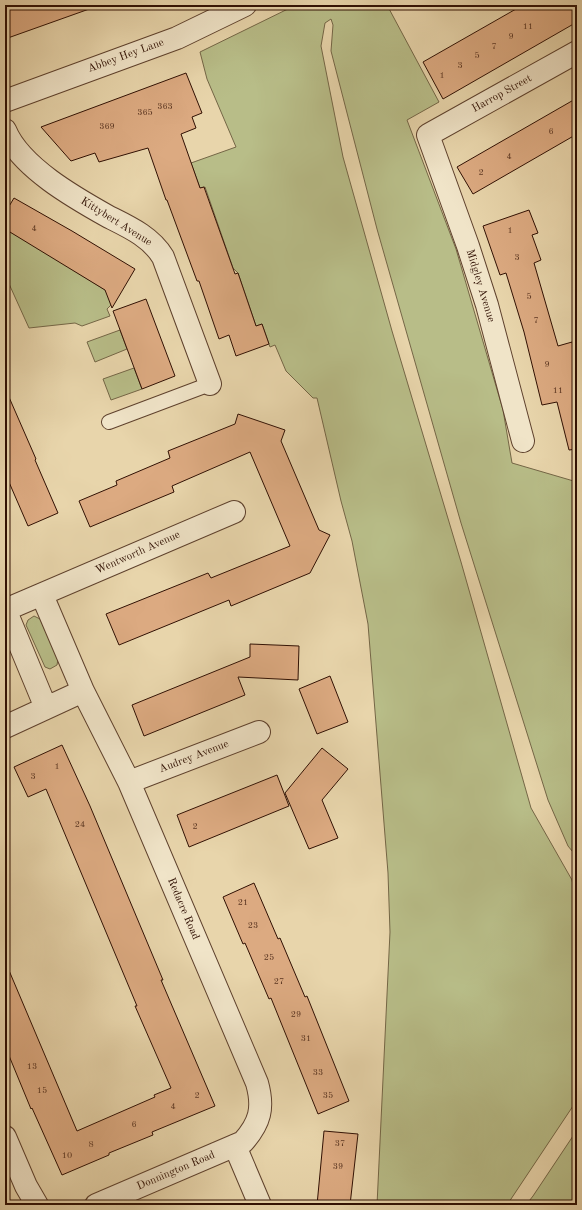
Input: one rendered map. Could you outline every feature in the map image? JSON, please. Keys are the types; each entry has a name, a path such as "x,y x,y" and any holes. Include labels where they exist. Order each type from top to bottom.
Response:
{"street":[{"name":"Abbey Hey Lane","path":"5,101 177,38 245,5"},
{"name":"Harrop Street","path":"428,135 577,52"},
{"name":"Kittybert Avenue","path":"5,130 8,138 26,160 42,173 81,201 150,241 158,249 163,257 210,384"},
{"name":"Midgley Avenue","path":"428,135 478,276 522,441"},
{"name":"Wentworth Avenue","path":"42,595 234,512"},
{"path":"42,595 5,610 46,708"},
{"name":"Redacre Road","path":"42,595 83,691 129,782 257,1083 261,1095 261,1110 252,1132"},
{"path":"5,727 83,691"},
{"name":"Audrey Avenue","path":"129,782 259,732"},
{"name":"Donnington Road","path":"96,1205 235,1146 243,1142 252,1132"},
{"path":"5,1137 26,1186 37,1205"},
{"path":"235,1146 260,1205"}],"lane":[{"path":"108,422 210,384"}],"green space":[{"path":"296,5 387,5 439,102 407,120 456,249 503,410 512,463 577,482 577,857 568,846 548,800 461,523 377,229 331,51 333,25 331,19 325,23 321,46 343,157 531,808 572,880 577,905 577,1100 507,1205 377,1205 390,932 388,873 368,624 352,541 317,398 313,398 286,371 275,345 270,347 262,324 256,326 238,273 233,268 205,187 200,188 191,163 236,147 207,79 200,52"},
{"path":"5,229 118,298 107,309 110,316 82,326 75,323 29,328 5,275"},
{"path":"120,330 127,349 95,362 87,342"},
{"path":"134,368 142,389 111,400 103,379"},
{"path":"34,616 40,619 58,659 57,665 50,669 45,667 26,625 28,620"},
{"path":"577,1130 577,1205 526,1205 533,1196"}],"building":[{"path":"5,5 92,5 92,8 5,39"},
{"path":"523,5 577,5 577,22 443,99 423,62"},
{"path":"186,73 202,113 192,117 196,128 181,134 200,188 204,187 235,274 238,273 256,326 262,324 269,344 236,356 229,335 219,339 199,281 197,281 148,148 99,162 95,153 71,161 41,127"},
{"path":"577,98 577,134 473,194 457,167"},
{"path":"14,198 135,269 112,308 105,290 5,229 5,213"},
{"path":"529,210 538,233 532,235 541,260 534,263 558,346 572,342 577,361 577,449 569,450 557,402 542,405 524,332 506,273 500,275 483,226"},
{"path":"146,299 175,376 142,389 113,311"},
{"path":"5,388 58,513 28,526 5,473"},
{"path":"238,414 285,430 281,441 319,530 330,535 310,573 231,606 229,600 119,645 106,614 208,573 211,578 290,546 250,452 172,486 174,492 90,527 79,501 117,485 116,481 170,458 168,451 235,424"},
{"path":"250,644 299,646 298,680 238,677 245,695 144,736 132,705 250,657"},
{"path":"330,676 348,722 317,734 299,689"},
{"path":"62,745 90,806 163,980 161,980 215,1106 152,1132 153,1135 109,1153 109,1155 62,1175 32,1108 31,1109 5,1046 5,961 77,1131 155,1097 154,1095 171,1088 135,1006 137,1006 46,789 28,797 14,767"},
{"path":"322,748 348,769 322,800 338,838 309,849 285,793"},
{"path":"277,775 289,806 189,847 177,815"},
{"path":"254,883 278,939 280,938 305,997 307,996 349,1101 318,1114 271,998 269,999 223,897"},
{"path":"324,1131 358,1134 350,1205 317,1205"}]}
